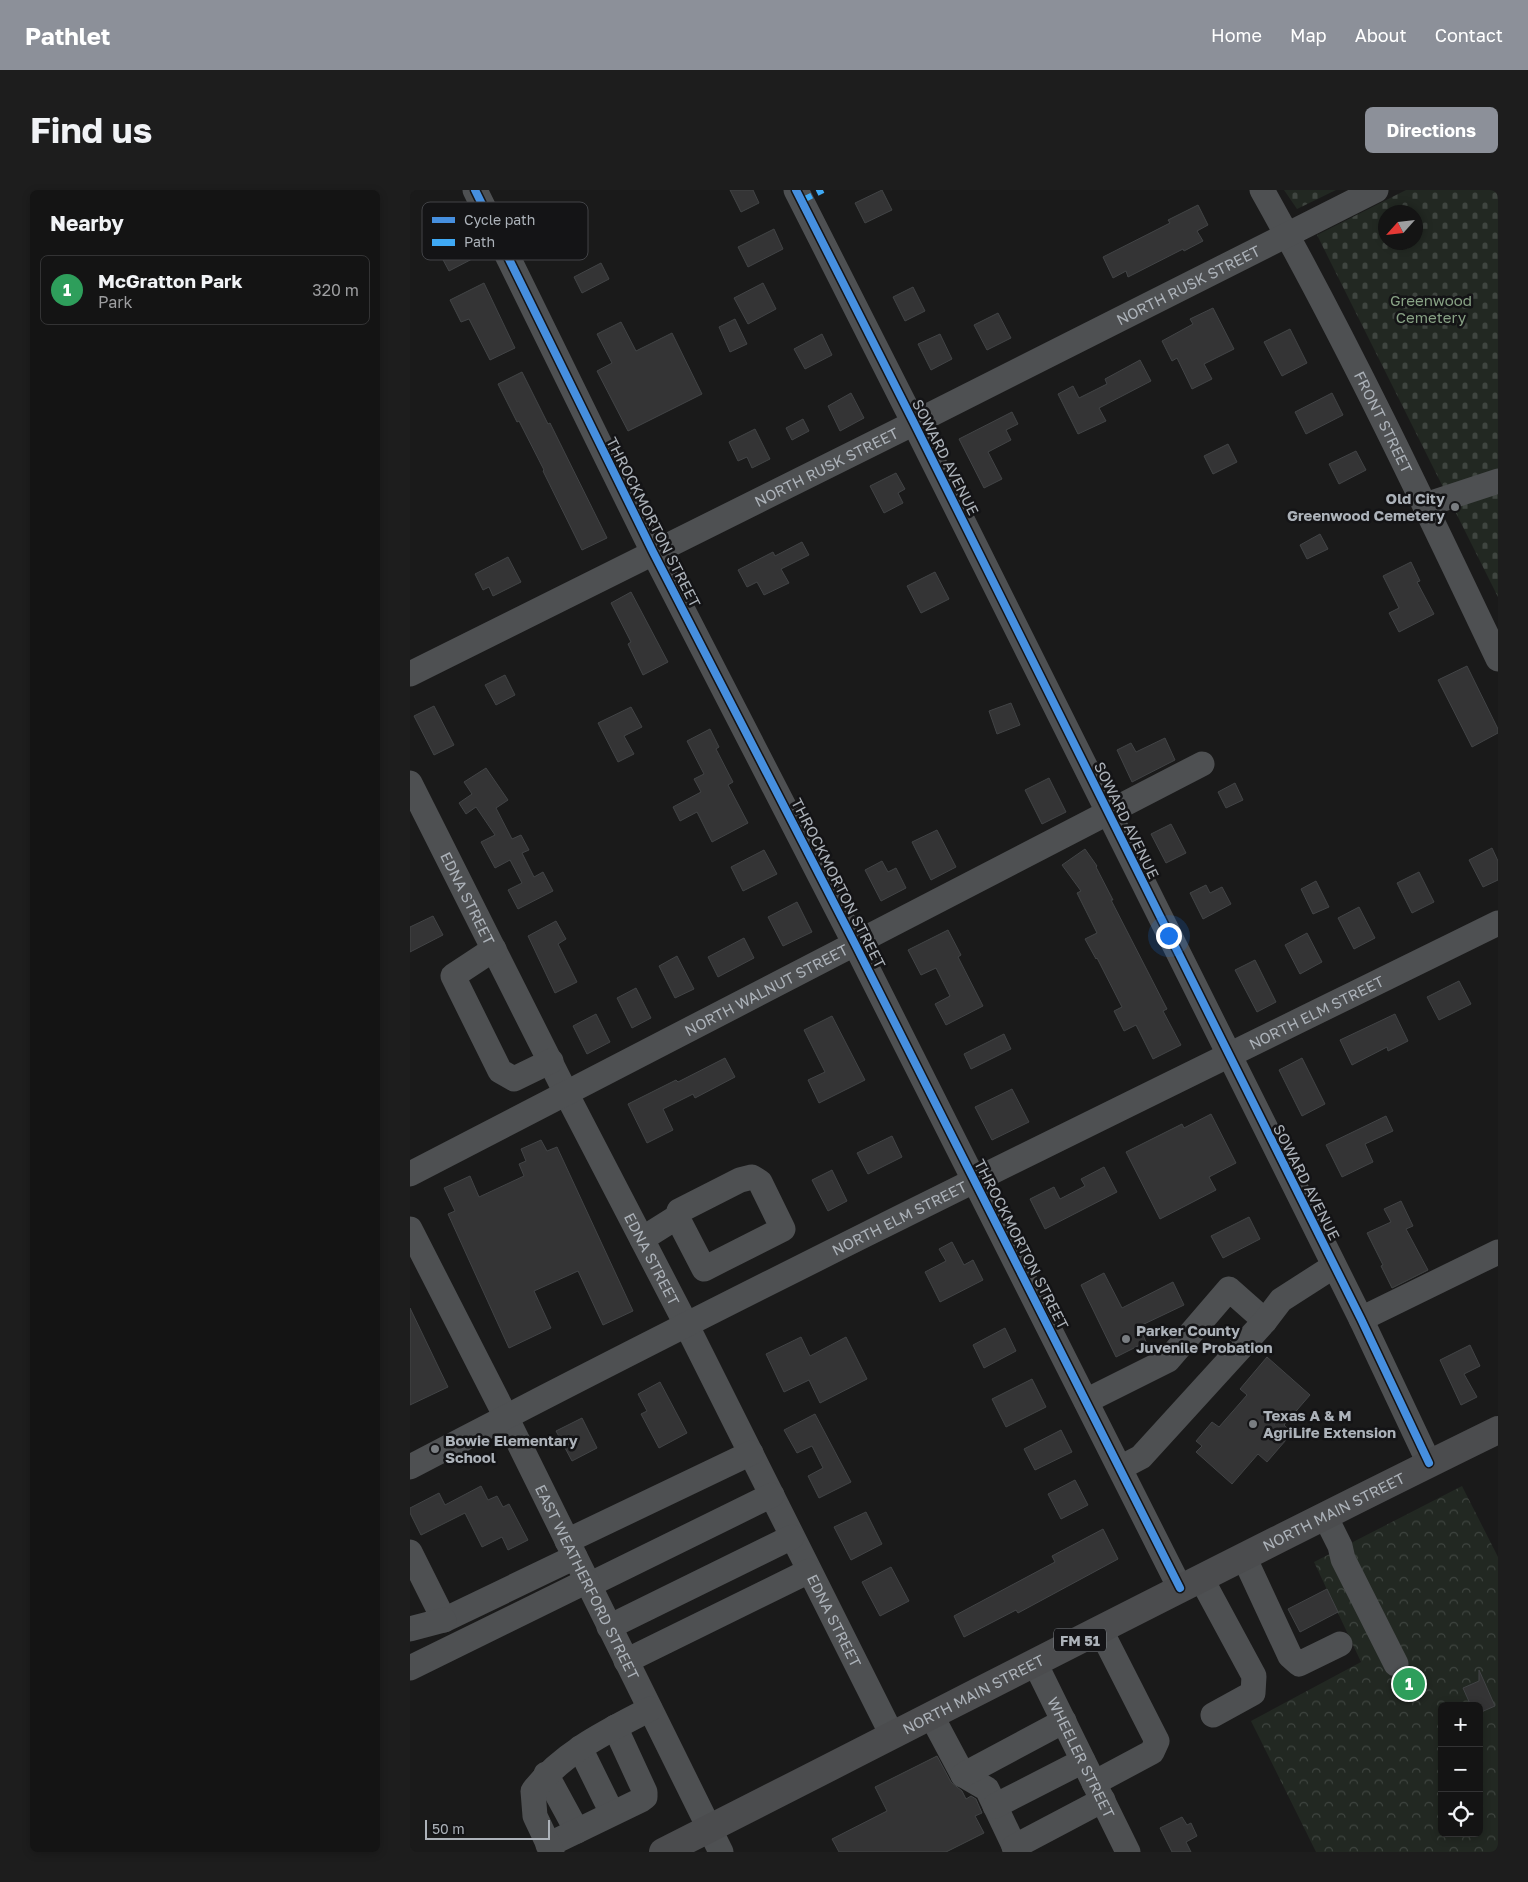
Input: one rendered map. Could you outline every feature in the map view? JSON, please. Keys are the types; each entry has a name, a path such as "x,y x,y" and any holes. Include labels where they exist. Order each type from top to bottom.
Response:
{"main road":[{"name":"NORTH MAIN STREET","path":"663,1852 715,1840 892,1735 1190,1583 1498,1430"}],"street":[{"name":"THROCKMORTON STREET","path":"475,190 481,202"},
{"name":"SOWARD AVENUE","path":"796,190 914,423 1228,1056 1361,1318 1429,1463"},
{"name":"FRONT STREET","path":"1262,190 1287,234 1426,505 1498,659"},
{"name":"NORTH RUSK STREET","path":"410,674 1376,190"},
{"name":"THROCKMORTON STREET","path":"509,260 653,552 855,944 1120,1468 1190,1583 1254,1676 1253,1694 1213,1715"},
{"path":"1426,505 1498,481"},
{"name":"NORTH WALNUT STREET","path":"410,1174 1202,764"},
{"name":"EDNA STREET","path":"410,783 566,1093 686,1324 892,1735"},
{"name":"NORTH ELM STREET","path":"410,1467 686,1324 1498,923"},
{"path":"494,949 453,976 500,1071 514,1079 551,1061"},
{"path":"642,1239 677,1217 679,1211 740,1180 752,1176 760,1182 801,1267"},
{"path":"677,1217 704,1269 783,1229"},
{"name":"EAST WEATHERFORD STREET","path":"410,1228 506,1417 715,1840"},
{"path":"1361,1318 1498,1252"},
{"path":"1120,1468 1141,1457 1265,1321 1281,1300 1334,1266"},
{"path":"1086,1401 1168,1360 1229,1289 1265,1321"},
{"path":"410,1629 444,1620 571,1549 751,1453"},
{"path":"410,1668 772,1495"},
{"path":"1325,1516 1340,1546 1343,1559 1396,1664"},
{"path":"609,1627 792,1536"},
{"path":"410,1552 444,1620"},
{"path":"1244,1557 1290,1656 1299,1664 1340,1644"},
{"path":"626,1661 809,1570"},
{"path":"931,1715 963,1775 987,1788 1016,1850 1152,1752 1157,1741 1100,1630"},
{"name":"WHEELER STREET","path":"1035,1663 1128,1852"},
{"path":"616,1727 645,1792 645,1797 577,1831 550,1848 535,1816 533,1791 546,1774 580,1748 593,1739 650,1709"},
{"path":"963,1775 1064,1721"},
{"path":"580,1748 612,1814"},
{"path":"995,1806 1083,1760"},
{"path":"546,1774 577,1831"}],"green space":[{"path":"1284,190 1336,190 1297,209"},
{"name":"Greenwood Cemetery","path":"1406,190 1498,190 1498,597 1317,235"},
{"path":"1462,1486 1498,1557 1498,1852 1316,1852 1251,1721 1361,1662 1314,1562"}],"building":[{"path":"730,190 753,190 759,203 741,212"},
{"path":"882,190 892,210 865,223 855,203"},
{"path":"1198,205 1208,225 1197,231 1203,241 1128,277 1126,271 1113,278 1103,257 1170,223 1168,220"},
{"path":"774,229 783,249 748,267 738,247"},
{"path":"443,260 470,260 449,271"},
{"path":"601,263 609,279 582,293 574,277"},
{"path":"484,283 515,348 490,360 469,319 461,322 450,300"},
{"path":"763,283 776,309 748,324 734,298"},
{"path":"913,287 925,311 905,321 893,297"},
{"path":"1213,308 1234,349 1204,364 1212,379 1192,389 1177,358 1172,361 1162,341 1193,324 1190,319"},
{"path":"998,313 1011,338 987,350 974,325"},
{"path":"735,319 747,344 730,352 719,327"},
{"path":"621,322 636,351 672,333 702,394 628,431 597,371 612,363 597,334"},
{"path":"1290,329 1307,363 1282,376 1264,342"},
{"path":"822,334 832,355 805,369 794,349"},
{"path":"940,334 952,359 931,370 918,344"},
{"path":"1140,360 1151,381 1099,408 1106,421 1078,434 1058,394 1073,386 1079,398 1107,384 1105,379"},
{"path":"522,372 548,424 550,423 607,538 582,550 544,470 498,384"},
{"path":"851,393 864,418 840,431 828,406"},
{"path":"1332,393 1343,415 1306,434 1295,412"},
{"path":"1012,412 1018,424 1006,430 1011,440 988,452 1002,479 984,488 959,439"},
{"path":"803,419 809,431 792,440 786,428"},
{"path":"755,429 770,459 752,468 747,457 738,461 729,442"},
{"path":"1228,444 1237,462 1213,474 1204,456"},
{"path":"1356,451 1366,470 1339,484 1329,464"},
{"path":"896,473 905,489 898,493 903,503 884,513 870,486"},
{"path":"1320,534 1328,549 1307,559 1300,545"},
{"path":"802,542 809,555 781,569 789,583 764,595 757,582 747,587 738,570 773,552 775,556"},
{"path":"508,557 521,582 493,596 489,587 483,590 475,574"},
{"path":"1411,562 1420,581 1417,582 1434,614 1399,632 1389,613 1399,608 1383,576"},
{"path":"935,572 949,599 921,613 907,586"},
{"path":"631,592 668,662 643,675 628,644 631,642 611,603"},
{"path":"1467,666 1498,729 1498,733 1472,747 1438,680"},
{"path":"505,675 515,695 496,705 485,685"},
{"path":"1011,703 1020,725 997,734 989,711"},
{"path":"434,706 454,745 434,755 414,716"},
{"path":"631,707 642,727 624,736 634,754 618,762 598,723"},
{"path":"710,729 719,747 716,749 733,782 728,785 748,823 712,842 697,812 680,821 673,807 701,792 694,779 704,774 687,741"},
{"path":"1165,738 1175,760 1132,782 1117,750 1131,743 1136,752"},
{"path":"486,768 508,800 496,808 512,839 521,835 529,850 522,853 534,877 543,872 553,891 518,909 508,890 522,883 510,860 495,868 481,842 495,835 476,807 466,814 459,803 472,794 464,782"},
{"path":"1049,778 1066,812 1042,824 1025,790"},
{"path":"1235,783 1243,800 1226,808 1218,792"},
{"path":"1171,824 1186,853 1166,863 1151,834"},
{"path":"937,830 956,867 931,880 912,842"},
{"path":"1492,848 1498,861 1498,880 1483,887 1469,860"},
{"path":"1085,849 1097,866 1113,900 1111,900 1167,1009 1163,1011 1181,1045 1153,1059 1136,1025 1124,1031 1114,1011 1122,1007 1085,939 1097,933 1077,893 1081,891 1062,865"},
{"path":"764,850 777,874 743,891 731,867"},
{"path":"882,861 888,872 896,868 906,888 881,901 865,870"},
{"path":"1419,872 1434,902 1412,913 1397,883"},
{"path":"1316,881 1329,907 1313,914 1301,889"},
{"path":"1206,885 1210,893 1222,887 1231,904 1203,919 1190,893"},
{"path":"797,902 812,932 783,946 768,917"},
{"path":"1359,907 1375,938 1354,949 1338,918"},
{"path":"433,916 443,935 410,952 410,927"},
{"path":"556,921 566,939 558,944 577,982 555,993 528,936"},
{"path":"948,930 961,955 958,957 983,1006 946,1025 935,1004 950,996 936,968 921,975 908,950"},
{"path":"1307,933 1322,962 1300,974 1285,945"},
{"path":"744,938 754,958 718,977 708,957"},
{"path":"677,956 694,989 675,998 659,966"},
{"path":"1255,960 1276,1002 1257,1012 1235,970"},
{"path":"1459,981 1471,1004 1439,1020 1427,997"},
{"path":"636,988 651,1018 632,1028 617,998"},
{"path":"596,1014 610,1042 587,1054 573,1026"},
{"path":"1395,1014 1408,1041 1388,1051 1387,1047 1352,1065 1340,1040"},
{"path":"832,1016 865,1080 819,1103 808,1080 825,1072 804,1030"},
{"path":"1004,1034 1011,1049 971,1069 964,1054"},
{"path":"725,1058 735,1077 695,1098 693,1094 663,1109 673,1130 647,1143 628,1104 676,1080 678,1082"},
{"path":"1302,1058 1325,1104 1302,1116 1279,1070"},
{"path":"1012,1089 1029,1122 992,1140 975,1107"},
{"path":"1211,1114 1236,1163 1209,1177 1216,1190 1160,1219 1126,1152 1182,1124 1184,1128"},
{"path":"1386,1116 1393,1131 1365,1144 1373,1162 1342,1177 1326,1145"},
{"path":"892,1136 902,1157 868,1174 857,1153"},
{"path":"541,1140 547,1151 557,1147 633,1311 603,1325 578,1271 534,1291 551,1328 509,1348 448,1214 455,1211 444,1188 470,1176 479,1197 524,1176 519,1164 526,1161 521,1149"},
{"path":"1104,1167 1117,1192 1045,1229 1030,1199 1054,1187 1060,1199 1085,1186 1081,1179"},
{"path":"832,1170 847,1201 828,1211 812,1180"},
{"path":"1401,1201 1413,1226 1406,1229 1428,1270 1392,1288 1367,1233 1391,1222 1384,1209"},
{"path":"1249,1217 1260,1239 1223,1258 1211,1236"},
{"path":"952,1242 964,1265 973,1260 983,1280 940,1302 925,1272 946,1261 939,1249"},
{"path":"1104,1273 1122,1308 1173,1282 1184,1305 1142,1325 1145,1331 1142,1332 1146,1342 1116,1357 1081,1285"},
{"path":"410,1308 448,1387 410,1405"},
{"path":"1005,1328 1016,1351 984,1368 973,1345"},
{"path":"801,1337 810,1356 846,1337 867,1379 820,1403 809,1380 784,1392 766,1354"},
{"path":"1470,1345 1480,1366 1464,1374 1477,1397 1461,1405 1440,1360"},
{"path":"1267,1357 1310,1395 1284,1425 1292,1433 1267,1462 1258,1454 1232,1484 1196,1452 1202,1446 1196,1441 1212,1422 1219,1427 1247,1395 1240,1389"},
{"path":"1032,1379 1046,1407 1006,1427 992,1399"},
{"path":"660,1382 687,1433 659,1448 641,1414 647,1411 638,1394"},
{"path":"815,1414 851,1482 819,1498 808,1476 823,1468 812,1446 797,1453 784,1430"},
{"path":"582,1418 597,1448 572,1461 556,1431"},
{"path":"1061,1430 1072,1452 1035,1470 1024,1449"},
{"path":"1075,1480 1088,1505 1061,1519 1048,1494"},
{"path":"481,1486 488,1500 497,1496 503,1507 509,1504 528,1540 508,1550 502,1537 482,1547 465,1513 421,1535 410,1513 410,1508 439,1493 445,1505"},
{"path":"866,1512 882,1544 851,1560 834,1527"},
{"path":"1103,1529 1118,1559 1018,1613 1016,1610 964,1637 954,1616 1055,1562 1052,1556"},
{"path":"891,1567 909,1601 880,1616 862,1582"},
{"path":"1327,1589 1338,1612 1300,1632 1288,1609"},
{"path":"1479,1670 1495,1706 1483,1711 1483,1702 1469,1702 1463,1688 1479,1681"},
{"path":"937,1756 951,1782 962,1791 966,1799 971,1796 976,1799 982,1813 975,1816 984,1833 946,1852 839,1852 832,1839 887,1811 875,1787"},
{"path":"1182,1817 1187,1825 1191,1823 1197,1836 1186,1842 1191,1852 1172,1852 1160,1828"}],"marked path":[{"path":"801,201 823,190"}],"cycle path":[{"path":"475,190 481,202"},
{"path":"796,190 1361,1319 1429,1463"},
{"path":"509,260 653,552 855,944 1180,1588"}],"place":[{"name":"Old City Greenwood Cemetery","path":"1455,507"},
{"name":"Parker County Juvenile Probation","path":"1126,1339"},
{"name":"Texas A & M AgriLife Extension","path":"1253,1424"},
{"name":"Bowie Elementary School","path":"435,1449"},
{"name":"McGratton Park","path":"1409,1684"}]}
